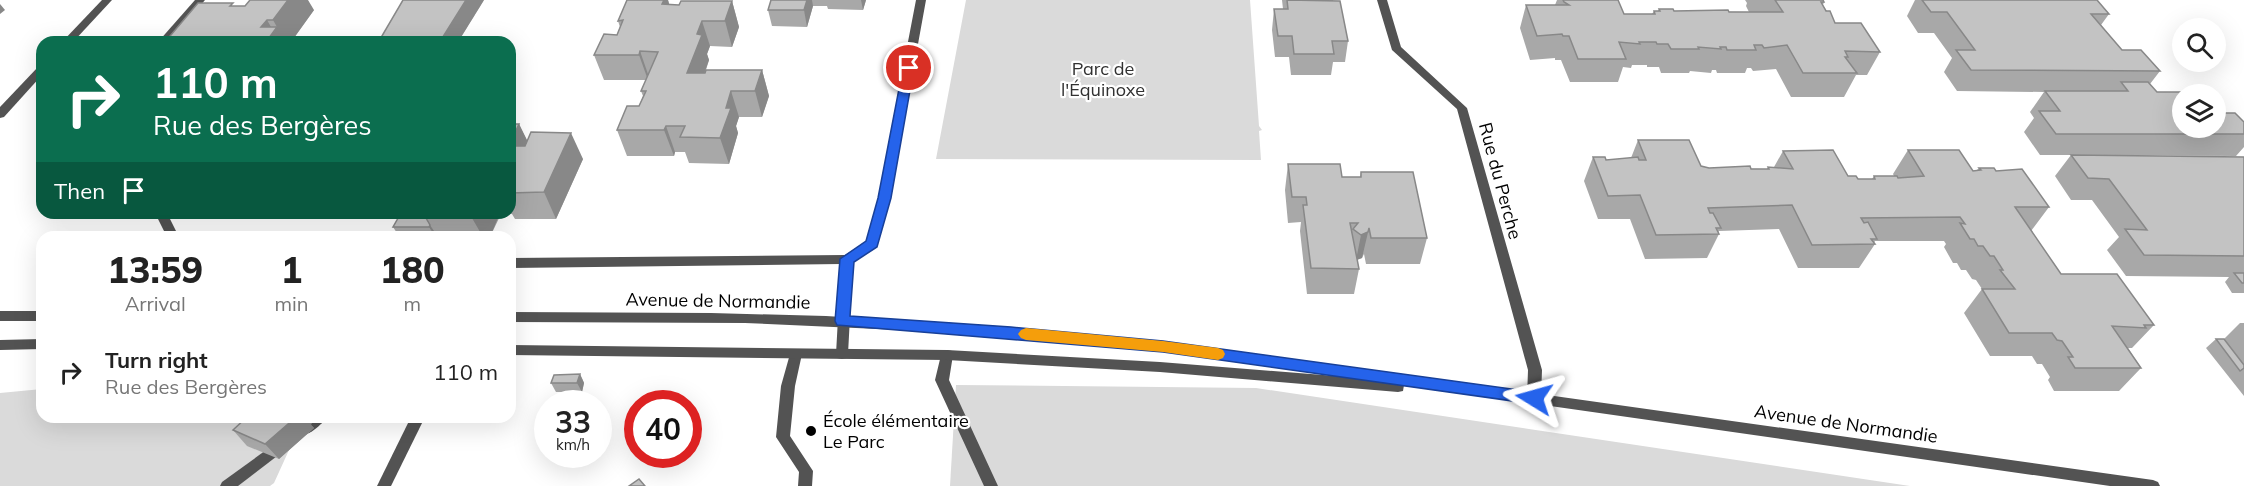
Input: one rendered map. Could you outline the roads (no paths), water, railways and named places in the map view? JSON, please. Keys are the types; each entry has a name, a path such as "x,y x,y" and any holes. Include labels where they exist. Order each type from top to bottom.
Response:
{"street":[{"path":"74,36 107,0"},
{"path":"168,36 200,0"},
{"path":"842,354 847,259 872,244 884,198 921,0"},
{"name":"Rue du Perche","path":"1382,0 1396,48 1462,108 1535,370 1534,398"},
{"path":"0,114 36,75"},
{"name":"Avenue de Normandie","path":"516,263 847,259"},
{"path":"0,316 36,316"},
{"name":"Avenue de Normandie","path":"516,317 776,318 1011,333 1163,346 2153,486"},
{"path":"0,345 36,344"},
{"name":"Avenue de Normandie","path":"516,350 947,355 1160,367 1534,398"},
{"path":"796,354 789,386 783,437 806,471 806,486"},
{"path":"947,355 942,380 991,486"},
{"path":"227,486 312,423"},
{"path":"384,486 415,423"}],"place":[{"name":"École élémentaire Le Parc","path":"811,431"}],"park label":[{"name":"Parc de l'Équinoxe","path":"1103,79"}]}
